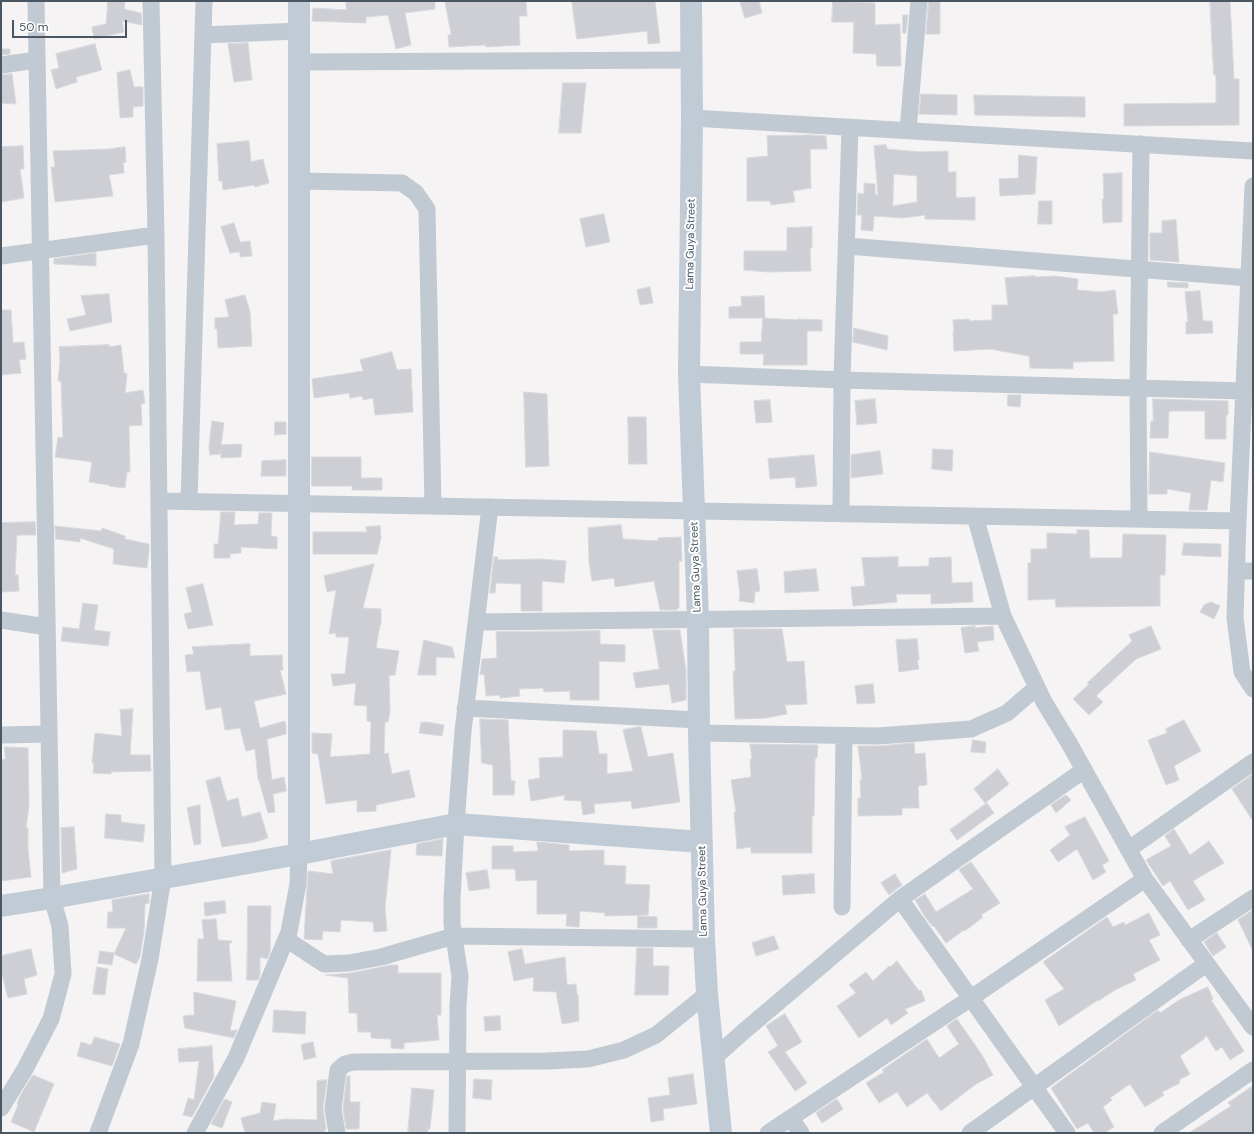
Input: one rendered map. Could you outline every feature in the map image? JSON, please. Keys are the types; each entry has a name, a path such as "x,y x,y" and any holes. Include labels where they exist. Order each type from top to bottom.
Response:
{"street":[{"path":"1,1108 25,1069 51,1019 62,974 60,926 52,898 36,1"},
{"path":"98,1133 132,1044 150,959 163,878 156,235 151,1"},
{"path":"189,501 204,1"},
{"path":"195,1133 236,1058 289,932 298,884 299,1"},
{"name":"Lama Guya Street","path":"691,1 692,118 689,374 698,619 704,939 721,1133"},
{"path":"908,130 919,1"},
{"path":"203,35 299,31"},
{"path":"1,66 37,60"},
{"path":"299,62 692,60"},
{"path":"692,118 1253,151"},
{"path":"841,514 842,380 850,127"},
{"path":"1139,519 1138,388 1141,144"},
{"path":"299,181 402,183 416,192 427,209 433,506"},
{"path":"1253,186 1249,278 1250,352 1244,391 1247,463 1238,521 1245,571 1235,618 1242,672 1253,689"},
{"path":"1,256 156,235"},
{"path":"847,246 1249,278"},
{"path":"689,374 842,380 1244,391"},
{"path":"159,501 1238,521"},
{"path":"457,1133 458,1006 460,976 452,924 452,899 465,708 490,507"},
{"path":"974,516 1003,616 1040,695 1129,848 1145,879 1253,1026"},
{"path":"476,622 1003,616"},
{"path":"1,620 47,627"},
{"path":"465,708 699,727 844,736 878,736 971,729 1007,713 1040,695"},
{"path":"1,735 49,734"},
{"path":"842,907 844,736"},
{"path":"1129,848 1253,762"},
{"path":"714,1058 900,899 1084,770"},
{"path":"1,906 299,854 456,824 702,842"},
{"path":"768,1133 971,998 1145,879"},
{"path":"1190,940 1253,898"},
{"path":"900,899 1067,1133"},
{"path":"286,939 324,964 349,963 380,957 454,936 704,939"},
{"path":"970,1133 1206,964"},
{"path":"337,1133 332,1109 338,1070 345,1064 354,1062 547,1061 588,1059 624,1050 656,1035 708,994"},
{"path":"1162,1133 1253,1070"},
{"path":"791,1119 801,1133"}],"building":[{"path":"108,1 125,1 124,9 141,13 142,25 122,21 124,32 94,39 92,27 106,24"},
{"path":"346,1 435,1 435,9 405,13 411,45 396,49 388,15 366,17 366,23 312,21 313,8 346,10"},
{"path":"445,1 526,1 527,16 519,16 520,45 449,47 448,35 451,35"},
{"path":"572,1 655,1 660,43 648,44 647,31 577,39"},
{"path":"740,1 759,1 762,13 745,18"},
{"path":"833,1 875,3 875,25 900,24 901,66 877,66 876,54 853,53 854,22 832,22"},
{"path":"929,1 940,1 940,34 926,34"},
{"path":"1210,1 1230,1 1234,79 1239,79 1239,125 1124,126 1124,104 1216,103 1216,75 1214,75"},
{"path":"903,15 908,15 906,33 903,33"},
{"path":"248,43 252,80 234,82 228,44"},
{"path":"95,44 102,70 76,77 77,82 56,89 51,70 59,68 56,54"},
{"path":"1,49 10,49 10,54 1,55"},
{"path":"130,70 134,87 143,87 143,106 133,107 133,117 120,118 117,73"},
{"path":"12,74 16,104 1,103 1,75"},
{"path":"563,83 586,83 581,133 559,133"},
{"path":"921,94 957,95 957,115 919,114"},
{"path":"974,95 1085,97 1085,117 975,115"},
{"path":"767,136 826,136 827,149 810,149 811,188 793,191 795,202 771,205 770,201 747,201 747,158 768,156"},
{"path":"249,141 251,162 263,159 269,183 255,187 254,185 223,190 222,181 219,181 217,144"},
{"path":"886,145 887,149 921,152 948,151 948,172 956,172 956,198 975,197 975,220 925,219 925,215 903,218 874,216 873,231 861,230 862,215 857,215 858,193 864,194 864,183 875,184 875,194 878,195 874,146","holes":["894,174 917,176 917,202 893,206"]},
{"path":"23,146 24,169 20,169 24,198 1,202 1,147"},
{"path":"125,147 126,162 123,163 124,173 109,175 113,196 55,202 51,167 55,167 53,151"},
{"path":"1019,155 1037,157 1035,194 1000,196 999,179 1018,178"},
{"path":"1122,173 1122,222 1103,223 1103,174"},
{"path":"1039,201 1052,201 1052,224 1038,224"},
{"path":"604,214 610,242 586,247 580,219"},
{"path":"1176,220 1179,262 1150,260 1150,233 1162,233 1162,221"},
{"path":"234,223 240,242 250,241 252,256 240,257 240,252 230,253 221,227"},
{"path":"812,227 812,248 810,248 811,271 769,272 744,270 744,251 787,251 787,228"},
{"path":"96,253 96,266 54,264 54,259"},
{"path":"1055,276 1078,279 1077,290 1101,292 1115,290 1118,314 1113,314 1114,361 1073,362 1073,369 1030,368 1029,356 990,349 954,351 953,320 992,320 992,305 1008,305 1005,278"},
{"path":"1168,282 1188,283 1188,288 1168,287"},
{"path":"650,287 653,303 640,305 637,290"},
{"path":"1200,291 1203,321 1212,321 1213,333 1186,334 1186,322 1188,322 1185,292"},
{"path":"109,294 112,322 70,331 67,319 86,315 81,296"},
{"path":"245,295 250,312 252,346 218,348 215,318 229,317 225,300"},
{"path":"764,296 765,318 729,318 729,307 742,306 741,297"},
{"path":"1,310 11,310 13,343 24,342 26,359 19,360 21,373 1,375"},
{"path":"763,318 822,320 822,331 807,331 807,365 763,365 764,354 740,354 740,342 761,342"},
{"path":"854,328 888,336 887,350 853,342"},
{"path":"109,345 109,347 121,345 124,373 127,374 125,393 143,390 145,403 141,404 142,425 129,426 130,472 127,472 125,488 89,482 92,462 55,457 58,437 63,438 61,381 58,381 60,362 59,347"},
{"path":"392,352 397,370 411,369 413,412 375,415 373,398 363,400 362,396 350,398 349,393 314,398 312,379 363,371 360,360"},
{"path":"524,392 547,394 549,466 526,467"},
{"path":"1008,395 1021,395 1020,407 1008,406"},
{"path":"875,399 877,423 857,425 855,401"},
{"path":"1153,399 1228,401 1228,415 1226,415 1226,439 1205,439 1205,411 1169,411 1168,438 1150,438 1151,421 1153,421"},
{"path":"770,400 772,422 756,423 754,401"},
{"path":"628,417 646,417 647,464 629,464"},
{"path":"212,421 224,423 221,445 242,444 241,457 221,458 221,449 220,454 210,455 209,448"},
{"path":"275,422 286,422 286,434 275,435"},
{"path":"933,449 953,450 952,471 932,469"},
{"path":"880,451 883,474 851,478 851,455"},
{"path":"1150,452 1225,463 1223,482 1211,480 1207,510 1189,510 1191,493 1167,489 1167,494 1149,494"},
{"path":"814,455 817,486 796,488 795,477 770,479 768,459"},
{"path":"312,457 361,457 361,478 382,478 382,490 352,490 352,486 312,486"},
{"path":"286,460 286,476 261,476 262,461"},
{"path":"221,512 235,512 234,525 258,524 259,513 272,513 271,536 277,537 277,549 241,547 241,553 230,554 230,558 214,558 214,544 218,544"},
{"path":"35,522 36,535 17,535 15,575 18,575 19,591 1,592 1,523"},
{"path":"621,525 623,539 658,541 658,538 681,537 682,561 679,561 679,608 677,608 677,610 660,610 654,581 615,587 614,578 592,581 589,562 588,528"},
{"path":"55,526 101,531 102,528 125,536 125,539 149,544 147,568 113,564 114,549 80,538 80,542 56,539"},
{"path":"380,526 381,538 377,554 313,554 313,532 367,532 366,527"},
{"path":"1077,530 1089,530 1090,558 1122,558 1123,534 1166,535 1165,575 1160,575 1160,606 1056,607 1055,599 1028,600 1028,563 1031,563 1031,549 1047,549 1047,533 1077,534"},
{"path":"1184,543 1221,544 1221,557 1182,555"},
{"path":"494,557 498,557 497,560 540,559 566,561 564,583 542,581 542,611 521,611 521,584 496,583 495,593 490,593"},
{"path":"898,557 898,567 929,566 929,558 951,557 952,583 972,582 973,602 931,604 931,594 896,594 897,602 853,606 851,587 865,586 862,558"},
{"path":"374,564 363,608 381,609 381,625 376,648 399,651 395,675 389,675 390,711 388,722 385,722 384,754 388,753 392,774 409,770 415,797 376,805 376,811 357,812 357,800 326,804 318,754 312,753 312,733 332,734 330,757 370,754 371,722 367,721 367,706 354,705 356,683 333,686 331,674 345,674 349,637 336,637 336,633 329,634 336,590 327,592 324,576"},
{"path":"757,569 760,591 755,592 754,603 739,601 740,595 737,571"},
{"path":"816,569 819,591 785,593 784,572"},
{"path":"203,584 213,625 188,629 184,614 192,612 186,588"},
{"path":"1211,602 1220,606 1214,619 1200,612 1204,605"},
{"path":"83,603 98,605 94,630 110,632 108,646 61,641 63,627 79,629"},
{"path":"975,626 975,628 993,626 994,640 977,642 979,651 965,653 961,628"},
{"path":"1151,626 1161,649 1136,659 1096,696 1103,702 1089,715 1073,699 1089,684 1087,683 1132,641 1129,635"},
{"path":"734,629 782,629 787,662 804,661 807,704 785,705 787,714 766,718 735,719 733,671 735,671"},
{"path":"653,630 680,630 686,671 686,700 672,703 669,684 636,688 633,673 659,669"},
{"path":"600,631 600,644 625,645 625,662 599,661 599,700 570,700 570,691 544,692 543,688 519,689 520,696 500,698 500,695 486,696 484,674 480,675 482,659 497,658 496,632"},
{"path":"917,639 919,660 917,660 919,669 899,672 896,640"},
{"path":"424,640 452,647 455,658 436,657 436,675 418,675"},
{"path":"250,644 250,656 282,655 283,670 280,670 286,694 254,701 260,728 285,721 286,727 286,734 267,739 272,780 284,777 286,789 286,791 273,794 275,812 268,813 258,780 255,749 246,751 240,728 225,730 221,707 206,710 200,671 187,672 185,655 194,654 192,647"},
{"path":"873,684 875,703 857,704 855,686"},
{"path":"133,709 130,755 150,755 151,771 111,772 111,774 93,773 94,763 92,763 95,733 122,736 120,710"},
{"path":"480,719 508,720 511,781 515,781 514,795 493,795 493,765 482,763"},
{"path":"1184,720 1201,751 1174,766 1179,780 1166,785 1148,740 1167,733 1166,729"},
{"path":"427,722 444,725 442,736 419,733 421,723"},
{"path":"641,727 648,757 673,753 680,802 632,809 631,801 594,804 595,813 583,815 581,801 564,800 565,795 531,801 528,780 540,778 539,758 563,757 563,730 596,731 599,754 607,754 607,774 633,771 623,730"},
{"path":"973,740 986,742 985,753 971,752"},
{"path":"914,743 915,754 925,753 927,785 918,786 919,808 902,808 902,815 858,816 858,798 861,798 860,780 862,779 858,746"},
{"path":"750,744 818,745 817,758 815,758 812,853 751,853 751,847 737,849 734,812 736,812 731,780 751,777 750,759 752,759"},
{"path":"5,747 28,748 29,805 26,828 28,828 28,850 31,877 1,881 1,759 5,760"},
{"path":"998,769 1009,784 985,803 974,789"},
{"path":"1253,774 1253,821 1232,789"},
{"path":"220,777 227,801 238,798 242,817 260,812 268,838 255,842 222,847 206,781"},
{"path":"1066,795 1071,800 1056,813 1051,805"},
{"path":"987,803 994,813 957,840 950,830"},
{"path":"200,805 201,844 194,845 187,808"},
{"path":"106,814 121,815 121,822 145,825 143,842 105,838"},
{"path":"1085,817 1109,861 1102,865 1106,872 1093,880 1077,849 1058,862 1050,850 1070,835 1065,827"},
{"path":"74,827 77,869 62,873 61,828"},
{"path":"1174,829 1190,855 1209,841 1224,863 1193,881 1205,900 1188,910 1170,881 1163,886 1146,860 1171,846 1165,836"},
{"path":"443,839 442,856 416,855 417,844"},
{"path":"537,842 569,845 569,851 604,850 604,865 626,866 625,884 650,885 648,915 605,916 605,913 580,911 579,927 566,926 567,914 537,914 537,880 516,881 515,869 492,869 492,846 513,846 513,852 538,851"},
{"path":"391,850 385,908 387,931 374,932 373,922 341,920 340,932 323,931 322,940 304,939 308,871 333,874 331,861"},
{"path":"971,862 1000,903 981,915 983,917 965,931 964,930 946,943 934,926 933,927 925,917 915,900 925,894 936,912 973,889 959,870"},
{"path":"487,870 490,888 469,891 466,873"},
{"path":"814,874 815,893 783,895 782,876"},
{"path":"895,874 902,885 889,895 881,883"},
{"path":"149,894 149,903 145,904 144,932 140,957 136,964 114,954 126,928 107,928 108,912 113,912 112,900"},
{"path":"225,901 226,913 205,916 204,903"},
{"path":"248,906 271,906 270,952 267,959 260,957 260,975 258,980 247,980"},
{"path":"1253,910 1253,951 1238,920"},
{"path":"1149,913 1160,935 1149,940 1160,960 1133,974 1136,980 1098,1000 1059,1026 1045,1000 1064,989 1043,962 1107,917 1113,927 1124,922 1125,925"},
{"path":"638,916 657,917 657,928 638,928"},
{"path":"216,919 218,940 232,941 229,944 232,981 197,981 198,939 204,939 202,920"},
{"path":"1217,933 1226,947 1213,956 1204,942"},
{"path":"774,936 779,949 756,956 752,943"},
{"path":"637,948 653,948 653,966 669,966 668,995 635,995"},
{"path":"31,949 37,975 24,979 27,994 8,998 1,970 1,956"},
{"path":"522,949 525,964 565,957 567,985 576,984 579,1021 562,1024 556,992 533,991 534,977 514,981 508,952"},
{"path":"100,951 114,953 112,965 98,963"},
{"path":"897,961 919,991 921,990 925,1001 905,1009 908,1013 891,1025 887,1018 859,1038 837,1006 856,993 849,985 866,972 873,981 889,966 890,967"},
{"path":"398,965 398,973 441,973 441,1015 437,1015 439,1040 404,1043 404,1049 391,1048 391,1039 371,1038 371,1032 358,1032 357,1013 349,1013 348,978 325,975 351,973"},
{"path":"97,967 108,969 105,995 93,994"},
{"path":"1208,987 1213,999 1211,1000 1244,1051 1230,1060 1222,1047 1216,1051 1206,1035 1204,1039 1180,1056 1190,1074 1179,1080 1180,1083 1162,1092 1164,1095 1145,1107 1130,1084 1110,1098 1112,1100 1103,1107 1114,1127 1104,1133 1094,1133 1088,1123 1077,1129 1051,1088 1158,1010 1160,1013 1179,1000"},
{"path":"194,992 236,1001 230,1031 237,1030 234,1038 185,1028 183,1016 194,1015"},
{"path":"274,1010 306,1012 305,1034 273,1032"},
{"path":"785,1014 802,1042 785,1052 807,1083 795,1091 768,1052 778,1046 766,1026"},
{"path":"500,1016 501,1030 485,1031 484,1017"},
{"path":"957,1019 982,1055 993,1075 976,1084 941,1111 927,1093 907,1107 897,1092 879,1103 866,1083 884,1072 882,1070 927,1039 939,1058 959,1044 947,1026"},
{"path":"95,1037 120,1044 112,1066 77,1056 81,1042 91,1045"},
{"path":"313,1042 316,1057 304,1060 301,1045"},
{"path":"212,1046 214,1077 192,1117 183,1115 188,1098 194,1100 199,1061 179,1062 178,1049"},
{"path":"693,1074 697,1104 663,1109 664,1120 651,1122 648,1098 670,1095 668,1078"},
{"path":"33,1075 54,1084 34,1132 11,1122 20,1096"},
{"path":"347,1076 350,1076 350,1102 360,1102 359,1129 346,1129 343,1109"},
{"path":"474,1079 492,1080 491,1100 473,1098"},
{"path":"327,1080 323,1108 326,1129 325,1133 245,1133 241,1118 260,1113 262,1102 276,1104 273,1121 284,1119 317,1120 317,1081"},
{"path":"1253,1086 1253,1133 1189,1133 1231,1106 1228,1103"},
{"path":"412,1088 434,1090 430,1129 428,1129 428,1133 408,1133"},
{"path":"225,1099 232,1102 222,1128 211,1124"},
{"path":"837,1099 843,1109 822,1123 816,1113"}]}
